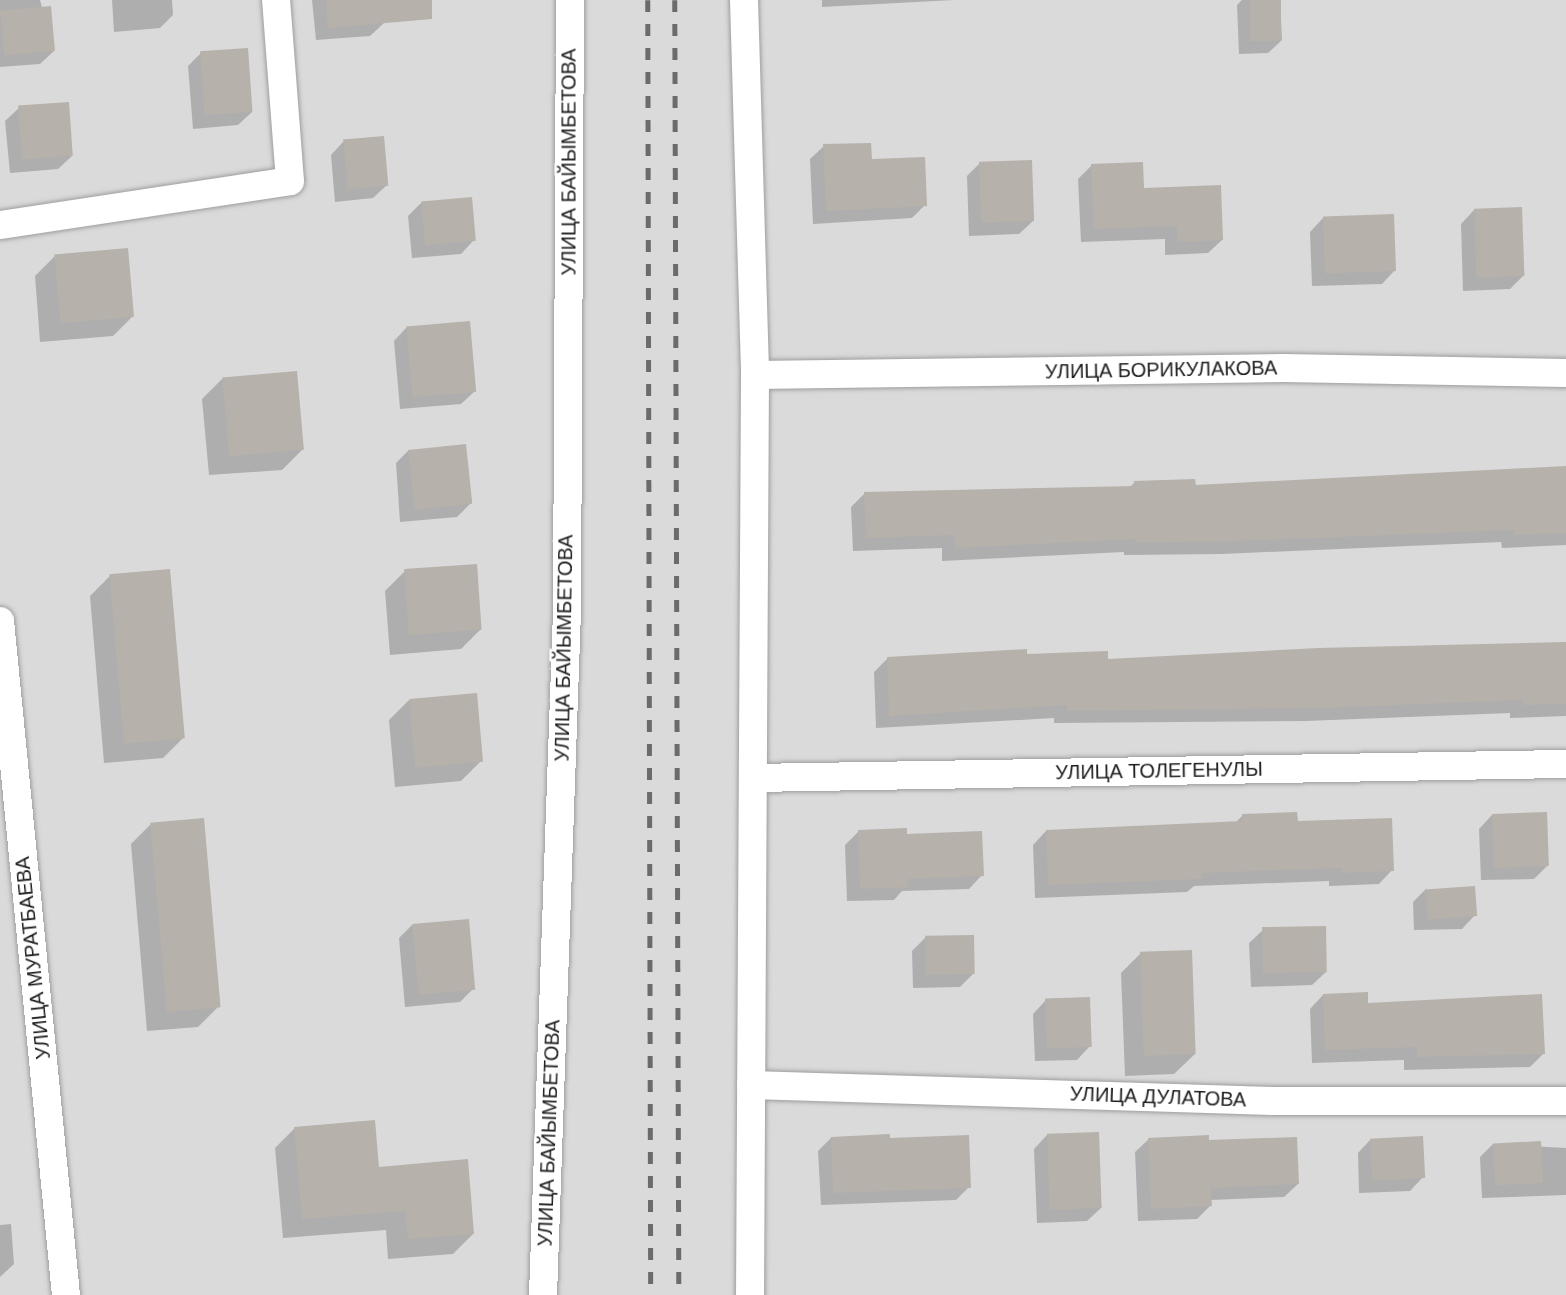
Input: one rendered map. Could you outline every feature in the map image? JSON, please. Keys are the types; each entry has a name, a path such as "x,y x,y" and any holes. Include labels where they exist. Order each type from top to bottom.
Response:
{"street":[{"path":"0,225 290,181 276,0"},
{"name":"УЛИЦА БАЙЫМБЕТОВА","path":"543,1295 567,610 570,0"},
{"path":"744,0 755,375 750,1295"},
{"name":"УЛИЦА БОРИКУЛАКОВА","path":"755,375 1283,368 1566,373"},
{"name":"УЛИЦА МУРАТБАЕВА","path":"0,621 66,1295"},
{"name":"УЛИЦА ТОЛЕГЕНУЛЫ","path":"753,778 1566,764"},
{"name":"УЛИЦА ДУЛАТОВА","path":"751,1085 1273,1101 1566,1101"}],"shaded area":[{"path":"0,0 1566,0 1566,1295 0,1295"}],"building":[{"path":"326,0 432,0 432,19 328,28"},
{"path":"1250,0 1281,0 1281,41 1250,41"},
{"path":"51,6 55,51 4,55 0,10"},
{"path":"248,48 252,112 205,115 200,51"},
{"path":"69,102 73,156 22,159 18,106"},
{"path":"384,136 388,186 348,189 343,140"},
{"path":"871,143 872,159 925,157 927,206 826,211 823,144"},
{"path":"1032,160 1034,221 981,223 979,162"},
{"path":"1143,162 1144,188 1221,185 1223,240 1178,242 1177,226 1094,229 1091,164"},
{"path":"472,197 476,241 425,245 421,201"},
{"path":"1522,207 1524,276 1476,278 1474,209"},
{"path":"1394,214 1396,271 1325,273 1323,216"},
{"path":"128,248 134,317 60,323 54,254"},
{"path":"470,321 476,392 412,397 406,327"},
{"path":"297,371 304,450 229,456 222,378"},
{"path":"466,444 472,504 415,510 408,450"},
{"path":"1566,466 1566,533 1515,535 1514,530 1136,543 1136,539 955,548 955,535 866,538 864,492 1134,486 1134,481 1195,479 1196,485"},
{"path":"477,564 482,630 409,635 404,569"},
{"path":"170,569 185,738 124,744 109,574"},
{"path":"1566,642 1566,704 1523,705 1523,700 1320,708 1067,711 1067,705 889,716 887,657 1027,649 1027,654 1108,651 1108,659 1318,648"},
{"path":"477,693 483,762 415,768 409,699"},
{"path":"1297,812 1298,821 1392,818 1394,871 1342,873 1342,868 1202,873 1202,879 1048,885 1046,830 1242,821 1242,814"},
{"path":"1547,812 1549,866 1494,868 1492,814"},
{"path":"204,818 221,1007 167,1012 150,823"},
{"path":"907,828 907,834 982,831 984,876 908,879 909,887 860,889 858,830"},
{"path":"1475,886 1477,916 1427,919 1425,889"},
{"path":"469,919 475,990 418,995 412,924"},
{"path":"1326,926 1327,972 1263,973 1262,927"},
{"path":"974,935 975,974 926,975 925,936"},
{"path":"1192,950 1196,1054 1144,1056 1140,952"},
{"path":"1368,992 1368,1003 1542,994 1545,1054 1417,1057 1417,1047 1325,1050 1323,994"},
{"path":"1090,997 1092,1047 1047,1049 1045,999"},
{"path":"375,1120 379,1167 468,1159 474,1234 408,1239 405,1211 302,1219 294,1127"},
{"path":"1099,1132 1102,1208 1050,1210 1047,1134"},
{"path":"890,1134 890,1138 969,1135 971,1188 833,1193 831,1137"},
{"path":"1209,1135 1209,1140 1297,1137 1299,1184 1211,1188 1212,1206 1151,1209 1148,1138"},
{"path":"1423,1136 1425,1178 1372,1181 1370,1139"},
{"path":"1541,1141 1543,1183 1495,1185 1493,1144"}],"railway":[{"path":"648,0 651,1295"},
{"path":"675,0 679,1295"}]}
